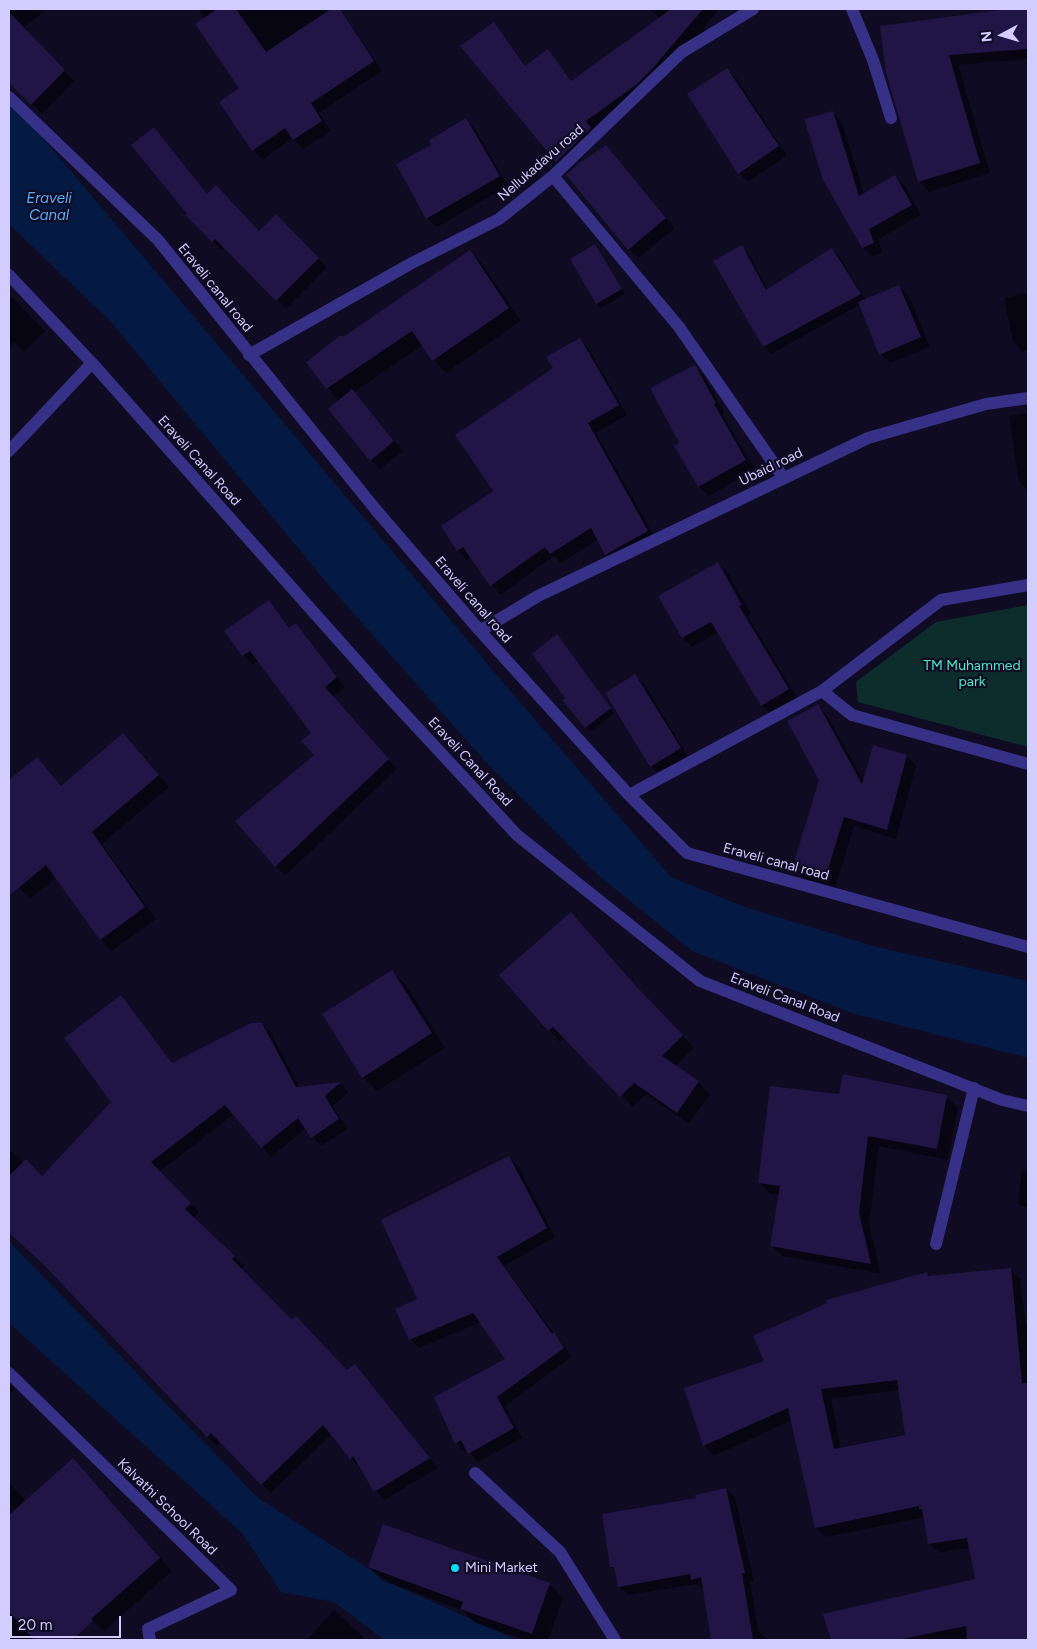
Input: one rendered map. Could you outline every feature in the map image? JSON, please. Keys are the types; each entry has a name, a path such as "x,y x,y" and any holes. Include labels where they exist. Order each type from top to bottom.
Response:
{"street":[{"name":"Nellukadavu road","path":"249,355 410,264 500,219 553,176 682,52 753,9"},
{"path":"852,9 873,60 890,118"},
{"name":"Eraveli canal road","path":"9,97 158,240 376,510 480,631 629,795 687,853 1028,947"},
{"path":"553,176 679,327 783,477"},
{"name":"Eraveli Canal Road","path":"9,275 92,362 389,697 517,835 700,981 1002,1100 1028,1106"},
{"path":"9,452 92,362"},
{"name":"Ubaid road","path":"480,631 538,596 647,546 783,477 868,438 986,404 1028,398"},
{"path":"629,795 822,691 941,600 1028,585"},
{"path":"822,691 852,715 1028,764"},
{"path":"936,1244 974,1088"},
{"name":"Kalvathi School Road","path":"9,1373 231,1590 148,1629 150,1640"},
{"path":"475,1473 560,1552 615,1640"}],"green space":[{"name":"TM Muhammed park","path":"1028,605 1028,747 858,702 856,682 936,622"}],"water":[{"name":"Eraveli Canal","path":"9,98 507,687 671,877 745,907 877,947 1028,981 1028,1058 855,1014 692,951 598,875 484,760 331,588 111,322 9,224"},
{"path":"9,1241 258,1498 391,1583 517,1640 384,1640 334,1602 281,1592 242,1533 9,1323"}],"building":[{"path":"217,9 236,9 266,52 331,9 340,9 374,61 311,103 322,121 293,140 285,128 252,151 219,102 239,88 195,24"},
{"path":"671,9 703,9 653,68 636,85 586,121 591,128 556,162 460,46 494,22 525,66 548,49 571,81"},
{"path":"1006,9 1028,9 1028,49 949,55 980,163 918,182 886,73 880,26"},
{"path":"9,12 65,70 31,105 9,83"},
{"path":"727,68 779,146 738,174 687,94"},
{"path":"833,111 859,196 895,175 912,205 869,229 874,243 862,248 823,180 804,119"},
{"path":"466,118 500,176 426,219 396,164 431,145 429,140"},
{"path":"154,127 207,194 216,185 259,231 276,214 319,258 276,301 215,239 212,242 185,215 187,214 131,145"},
{"path":"606,145 666,218 628,250 566,175 579,163"},
{"path":"595,244 622,289 596,304 570,259"},
{"path":"742,245 766,290 832,248 861,294 763,347 713,261"},
{"path":"470,250 509,308 432,361 412,331 326,389 306,362 341,335 343,337"},
{"path":"899,285 921,337 879,355 858,302"},
{"path":"580,338 619,405 588,423 648,531 605,555 591,528 550,554 545,547 490,586 463,547 457,551 441,526 493,491 455,435 553,368 546,357"},
{"path":"695,365 716,403 714,404 746,460 698,487 674,446 679,443 650,388"},
{"path":"352,389 394,441 370,461 328,409"},
{"path":"718,562 742,605 739,606 789,689 761,706 711,622 682,638 658,596"},
{"path":"269,600 289,628 296,623 337,677 325,687 389,759 275,867 235,821 314,755 301,741 311,733 250,651 242,656 224,631"},
{"path":"557,634 611,708 585,728 562,700 565,698 532,654"},
{"path":"635,674 681,748 650,767 605,693"},
{"path":"818,704 862,784 873,745 907,755 887,830 844,817 825,879 792,869 819,780 787,721"},
{"path":"123,733 159,775 92,832 145,907 100,940 46,865 9,896 9,780 37,757 61,786"},
{"path":"571,912 634,984 683,1035 662,1056 699,1081 677,1113 634,1083 620,1097 553,1027 548,1031 499,975"},
{"path":"392,970 432,1033 362,1078 322,1014"},
{"path":"121,995 172,1063 251,1023 262,1023 296,1087 341,1082 325,1096 339,1119 311,1138 298,1118 261,1148 225,1105 151,1162 191,1203 185,1209 235,1256 232,1259 292,1320 296,1316 347,1370 355,1364 430,1458 374,1492 353,1456 350,1459 323,1425 261,1485 211,1433 207,1437 42,1263 9,1233 9,1176 26,1159 42,1176 111,1102 64,1038"},
{"path":"843,1074 947,1095 937,1149 868,1136 859,1213 871,1264 770,1246 780,1186 758,1183 770,1086 839,1094"},
{"path":"509,1156 547,1228 497,1257 564,1348 497,1397 514,1428 468,1454 461,1440 455,1444 434,1397 505,1359 473,1313 409,1340 395,1309 417,1299 381,1220"},
{"path":"1011,1268 1022,1383 1028,1383 1028,1640 967,1640 966,1626 897,1640 831,1640 823,1614 975,1579 967,1538 928,1544 922,1509 919,1509 919,1506 815,1528 788,1408 703,1446 684,1388 764,1361 753,1336 827,1303 826,1300 927,1272 928,1276","holes":["897,1380 905,1435 834,1449 821,1389"]},
{"path":"73,1458 160,1558 91,1619 93,1621 72,1640 34,1640 9,1612 9,1515"},
{"path":"726,1488 745,1573 742,1573 753,1640 711,1640 701,1577 691,1580 690,1574 618,1587 614,1567 610,1567 602,1514 696,1498 695,1495"},
{"path":"383,1524 550,1583 532,1634 460,1609 463,1602 368,1567"}],"place":[{"name":"Mini Market","path":"455,1568"}]}
